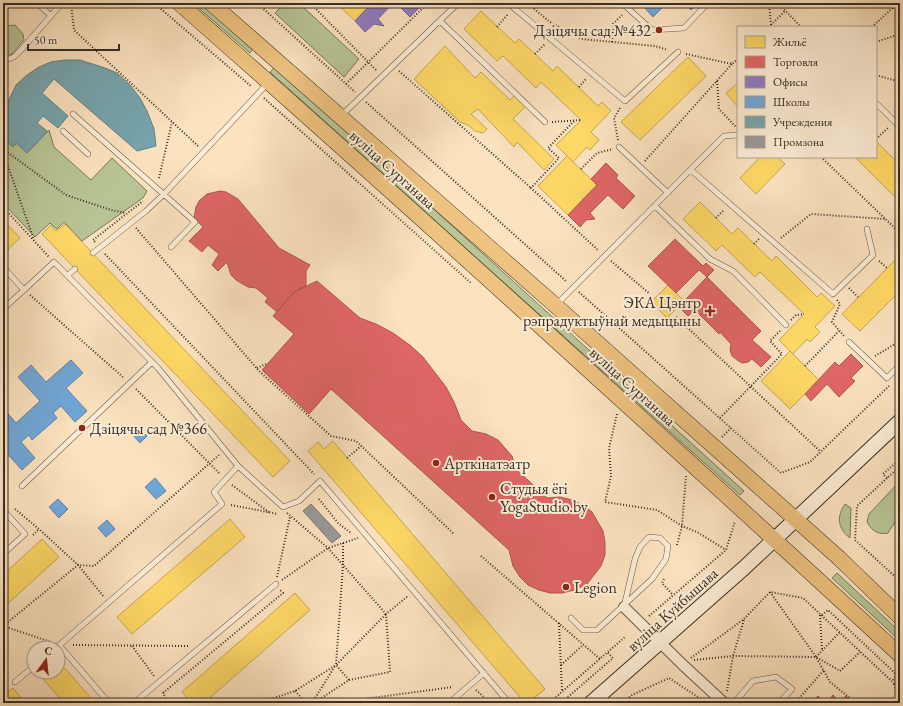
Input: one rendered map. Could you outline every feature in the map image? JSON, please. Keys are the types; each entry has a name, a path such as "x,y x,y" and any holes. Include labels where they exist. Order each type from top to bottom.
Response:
{"main road":[{"name":"вуліца Сурганава","path":"179,3 264,88 365,168 900,655"},
{"name":"вуліца Сурганава","path":"211,3 556,306 839,558 900,616"},
{"name":"вуліца Куйбышава","path":"591,703 744,568 900,420"}],"street":[{"path":"624,607 723,702"}],"lane":[{"path":"37,3 51,16"},
{"path":"3,61 14,57 62,3"},
{"path":"341,116 458,3"},
{"path":"508,3 625,101 678,52"},
{"path":"622,3 652,30 684,28 708,3"},
{"path":"440,21 545,122"},
{"path":"93,253 141,215 164,194 264,88"},
{"path":"877,104 900,127"},
{"path":"73,114 195,222 171,247"},
{"path":"63,131 88,154"},
{"path":"556,306 724,136 737,135"},
{"path":"619,147 668,193"},
{"path":"691,170 833,294 873,255 867,229"},
{"path":"655,206 710,259 733,271 786,325"},
{"path":"3,310 54,262 152,362 238,466 283,507 299,501 320,481 510,703"},
{"path":"3,268 24,290"},
{"path":"68,275 75,269"},
{"path":"849,342 887,378 900,365"},
{"path":"22,486 152,362"},
{"path":"66,640 222,504 214,492 238,466"},
{"path":"3,510 25,534 3,554"},
{"path":"571,618 583,630 597,630 624,607 652,579 666,559 668,546 660,538 649,537 640,547 635,559 624,607"},
{"path":"134,703 276,584"},
{"path":"66,656 109,703"},
{"path":"16,682 26,673"},
{"path":"449,703 484,673"},
{"path":"734,703 753,682 776,677 792,689 779,703"}],"path":[{"path":"71,3 74,30 204,152"},
{"path":"154,3 264,88 471,284"},
{"path":"257,3 781,473 810,462 894,382"},
{"path":"310,3 382,76"},
{"path":"346,84 428,3"},
{"path":"526,3 550,22 581,39 655,46 732,64"},
{"path":"769,3 770,26"},
{"path":"778,3 800,26"},
{"path":"873,26 898,3"},
{"path":"497,27 514,8"},
{"path":"612,42 613,24 628,9"},
{"path":"770,26 785,11"},
{"path":"877,42 900,34"},
{"path":"535,54 551,38"},
{"path":"640,167 737,60"},
{"path":"393,66 531,188 605,256 650,294"},
{"path":"877,76 900,82"},
{"path":"717,81 719,109 737,128"},
{"path":"581,169 596,153 619,147 614,118 625,101"},
{"path":"545,122 581,120"},
{"path":"531,188 559,158 548,148 574,121"},
{"path":"172,122 156,187 144,200 93,240 320,481"},
{"path":"877,138 895,122"},
{"path":"3,149 66,194 111,210 141,215"},
{"path":"3,152 34,240"},
{"path":"822,158 900,233"},
{"path":"716,218 730,204"},
{"path":"3,207 54,262"},
{"path":"775,243 811,214 886,219"},
{"path":"131,223 257,368 331,436 356,440 454,534"},
{"path":"844,283 858,297"},
{"path":"24,290 130,384 226,480 270,513"},
{"path":"833,294 840,304 832,322 849,342"},
{"path":"720,418 782,354 770,341 796,315 804,314"},
{"path":"676,317 821,452"},
{"path":"805,366 839,331"},
{"path":"869,360 900,341"},
{"path":"257,368 266,364"},
{"path":"622,419 617,414 609,448 612,476 605,502 657,510 682,526 697,532 726,550"},
{"path":"347,458 361,446"},
{"path":"40,640 3,626 78,565 94,566 211,464 224,450"},
{"path":"886,478 883,474 900,459"},
{"path":"900,466 857,506 855,540 900,581"},
{"path":"676,547 682,526 686,476 691,481"},
{"path":"299,501 334,497"},
{"path":"222,504 290,517"},
{"path":"10,505 78,565 108,603"},
{"path":"283,507 290,517 328,548 386,614 390,672 349,680 313,703"},
{"path":"163,693 283,593 276,584 290,517"},
{"path":"646,618 726,550 735,520"},
{"path":"276,584 328,548 366,535"},
{"path":"313,703 336,665 343,565 343,543"},
{"path":"481,556 600,659"},
{"path":"665,576 662,584 673,595"},
{"path":"259,703 295,691 336,665 386,614 414,591"},
{"path":"770,592 803,598 900,689"},
{"path":"770,592 744,619 689,660 733,656 816,656 840,671 860,652"},
{"path":"770,592 816,656 830,682 856,703"},
{"path":"821,614 828,610 897,675 892,682"},
{"path":"821,614 822,650"},
{"path":"723,702 728,688 733,656 744,619"},
{"path":"559,623 562,691"},
{"path":"816,656 840,632"},
{"path":"549,703 625,637"},
{"path":"561,665 583,645"},
{"path":"132,646 159,682 167,703"},
{"path":"66,647 202,646 209,654"},
{"path":"561,703 613,658 607,652"},
{"path":"336,665 349,680"},
{"path":"795,703 824,670"},
{"path":"622,703 632,695 669,678 705,702"},
{"path":"892,682 900,701"},
{"path":"334,703 470,685 490,703"},
{"path":"295,691 306,703"},
{"path":"568,698 571,703"}],"green space":[{"path":"193,3 202,3 253,48 250,53"},
{"path":"284,4 300,4 359,59 344,77 275,13"},
{"path":"15,25 23,34 24,40 12,54 9,55 3,52 3,26"},
{"path":"275,67 338,122 744,491 740,495 270,72"},
{"path":"49,130 54,147 91,180 112,158 147,191 143,198 82,241 64,222 57,229 50,223 35,237 3,203 3,135 14,145 18,142 29,151"},
{"path":"900,481 900,514 888,533 876,532 867,522 869,514"},
{"path":"845,504 851,508 850,538 843,531 839,518"},
{"path":"837,573 900,632 900,641 832,578"}],"building: Жильё":[{"path":"336,3 372,3 355,21"},
{"path":"481,11 515,43 519,39 553,71 557,66 598,106 602,102 611,111 591,132 599,140 590,150 587,147 573,162 556,145 581,120 541,82 536,88 503,56 497,61 464,29"},
{"path":"445,46 475,78 481,72 510,100 515,95 526,106 513,119 554,159 544,170 517,142 514,147 478,109 471,114 487,129 483,133 475,131 468,125 460,122 414,79"},
{"path":"688,57 706,76 640,140 621,122"},
{"path":"737,84 737,106 726,93"},
{"path":"877,142 900,165 900,202 856,158 877,158"},
{"path":"567,156 597,185 568,215 538,186"},
{"path":"759,158 778,158 785,164 756,194 740,178"},
{"path":"700,202 732,234 738,228 772,261 776,256 817,297 821,293 835,306 815,327 820,332 810,342 807,339 793,354 779,340 804,314 760,272 755,277 722,245 716,251 683,219"},
{"path":"3,220 20,238 3,254"},
{"path":"65,224 290,461 273,477 42,234 51,225 56,231"},
{"path":"900,255 900,291 860,331 842,314"},
{"path":"668,285 684,301 667,318 651,302"},
{"path":"790,351 819,380 790,409 761,381"},
{"path":"333,441 545,689 528,703 525,703 308,451 318,442 324,449"},
{"path":"230,519 245,537 132,634 117,617"},
{"path":"42,539 59,557 3,608 3,575"},
{"path":"295,593 310,610 204,703 191,703 182,692"},
{"path":"66,670 95,703 64,703 44,680 66,680"},
{"path":"13,688 25,703 3,703 3,696"}],"building: Торговля":[{"path":"606,163 618,175 616,178 635,196 623,209 608,195 590,213 595,219 586,220 580,227 568,215 597,185 591,179"},
{"path":"220,191 226,192 238,199 279,248 310,265 306,271 306,286 294,292 277,312 265,302 268,298 256,288 248,287 236,280 231,275 227,262 218,271 212,265 219,254 208,245 202,252 189,241 203,227 194,218 199,201 207,194"},
{"path":"675,239 703,266 706,263 714,270 707,277 699,270 676,293 648,266"},
{"path":"707,277 761,331 752,340 771,357 761,367 752,359 748,362 742,363 737,360 732,356 730,350 731,344 720,332 719,334 695,310 688,316 682,310 688,305 684,301"},
{"path":"317,281 360,318 393,333 423,357 446,387 461,420 472,431 486,434 498,440 512,456 516,469 547,498 560,497 572,500 583,505 592,512 603,531 605,555 601,566 587,584 574,590 562,593 550,593 528,585 520,577 513,566 509,550 331,389 309,414 262,370 294,334 273,316 294,292"},
{"path":"851,354 863,366 851,378 855,381 839,397 827,384 811,401 805,394 835,362 839,366"},
{"path":"833,695 839,702 846,696 854,703 827,703"},
{"path":"818,696 825,703 812,703"}],"building: Офисы":[{"path":"372,3 393,3 378,19 384,26 374,24 365,32 355,21"},
{"path":"396,3 424,3 410,17"}],"building: Школы":[{"path":"644,3 667,3 653,17 642,5"},
{"path":"684,3 698,3 691,10"},
{"path":"71,360 83,373 66,388 87,411 75,422 61,406 53,413 57,418 32,440 29,435 21,442 35,458 22,470 3,449 3,408 16,423 40,401 18,377 31,365 46,382"},
{"path":"139,428 147,436 140,443 132,434"},
{"path":"155,478 166,491 156,499 145,487"},
{"path":"58,499 68,509 59,518 49,507"},
{"path":"107,520 115,529 106,537 98,528"}],"building: Учреждения":[{"path":"80,60 105,68 117,73 130,85 140,98 147,111 154,129 156,146 137,151 54,79 42,93 68,116 58,128 43,116 37,123 47,131 27,153 16,143 13,147 4,139 6,133 3,130 3,112 16,85 39,67 51,62"}],"building: Промзона":[{"path":"311,504 341,536 332,543 303,511"}],"place":[{"name":"Дзіцячы сад №432","path":"659,30"},
{"name":"ЭКА Цэнтр рэпрадуктыўнай медыцыны","path":"710,311"},
{"name":"Дзіцячы сад №366","path":"82,428"},
{"name":"Арткінатэатр","path":"436,463"},
{"name":"Студыя ёгі YogaStudio.by","path":"492,497"},
{"name":"Legion","path":"566,587"}]}
